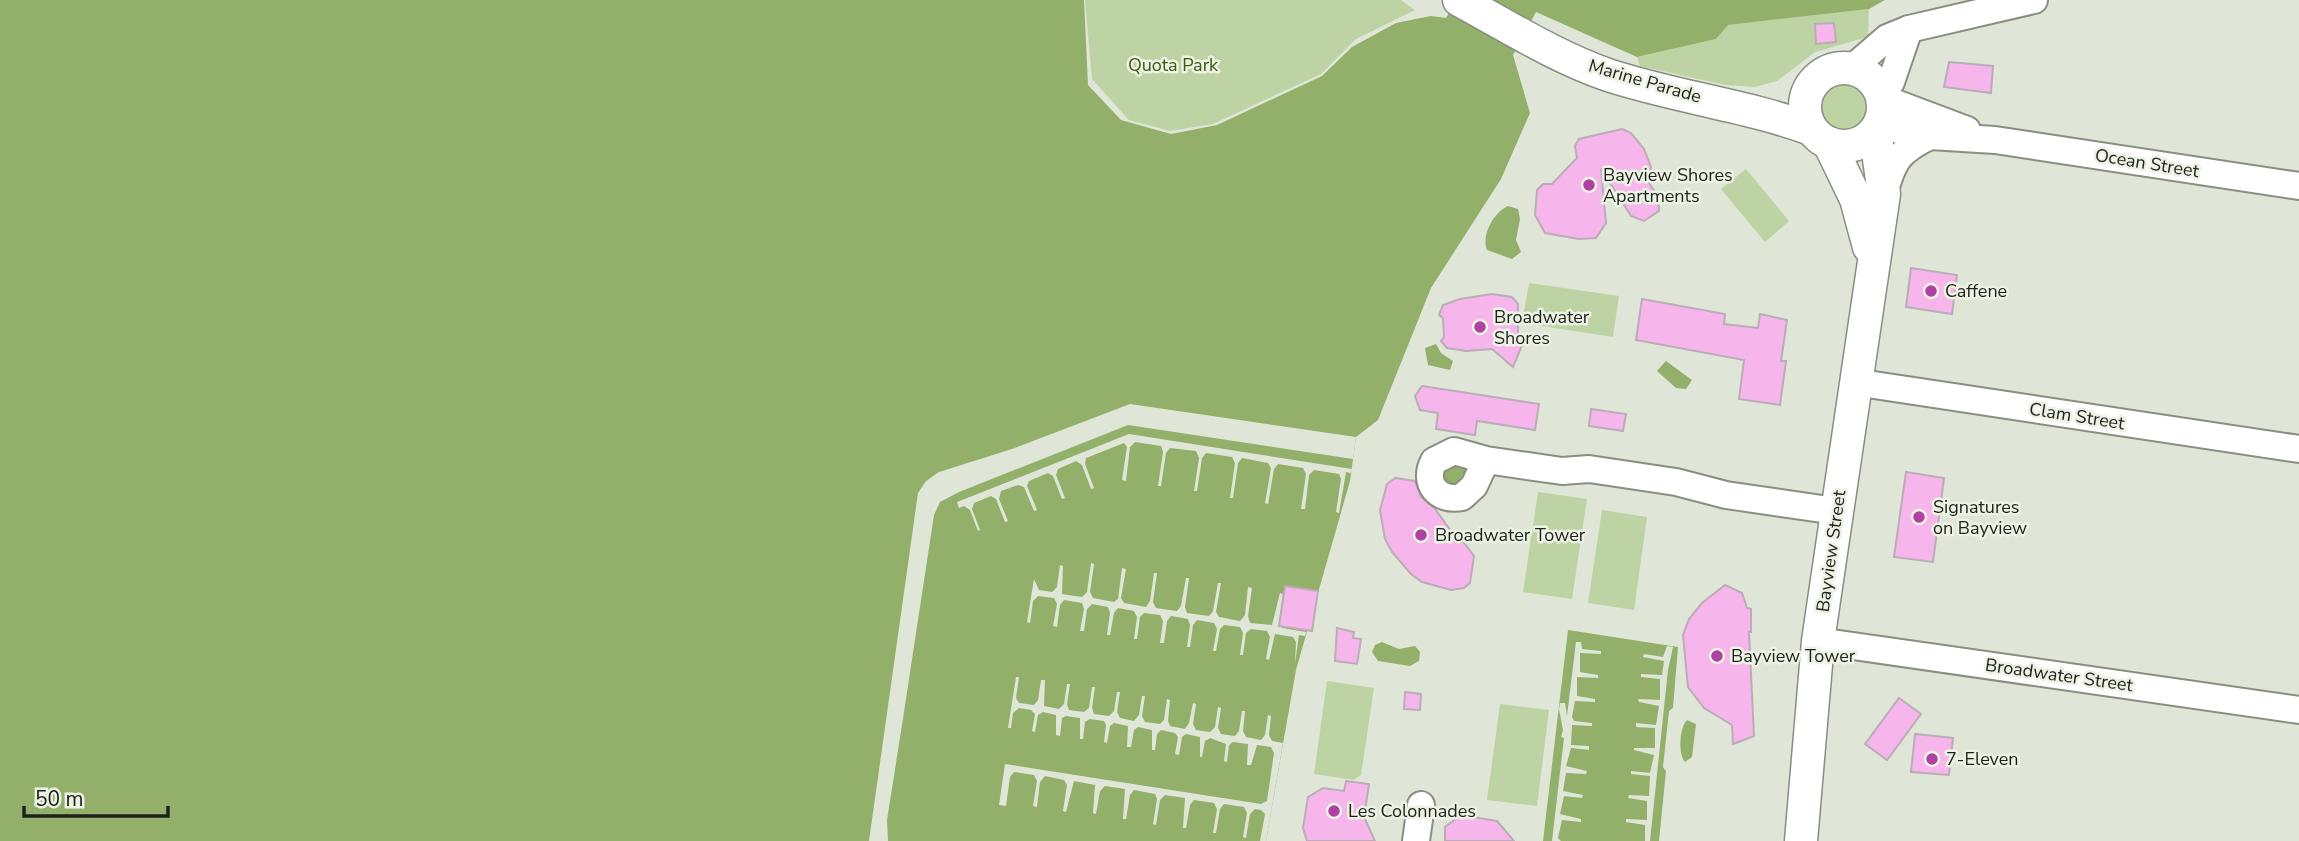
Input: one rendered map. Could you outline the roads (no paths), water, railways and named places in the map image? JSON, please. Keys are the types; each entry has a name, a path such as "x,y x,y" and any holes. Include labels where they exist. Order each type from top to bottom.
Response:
{"main road":[{"name":"Marine Parade","path":"1459,0 1531,39 1608,75 1720,101 1820,136"},
{"path":"1851,69 1869,77 1879,112 1858,144 1839,146 1820,136 1805,104 1809,91 1818,78 1834,70 1851,69"},
{"name":"Marine Parade","path":"1720,101 1783,95 1818,78"},
{"name":"Bayview Street","path":"1801,841 1818,641 1871,262 1884,194 1879,112"},
{"name":"Bayview Street","path":"1820,136 1856,199 1871,262"}],"street":[{"path":"1851,69 1887,38 1909,29 2034,0"},
{"path":"1879,112 1909,29"},
{"name":"Ocean Street","path":"1879,112 1930,136 1995,140"},
{"name":"Ocean Street","path":"1879,112 1995,140 2299,186"},
{"path":"1884,194 1895,161 1903,150 1930,136"},
{"name":"Clam Street","path":"1854,382 2299,450"},
{"path":"1486,460 1562,471 1588,470 1663,480 1726,495 1836,511"},
{"name":"Broadwater Street","path":"1818,641 2299,710"},
{"path":"1416,841 1421,805"}],"place":[{"name":"Bayview Shores Apartments","path":"1589,185"},
{"name":"Caffene","path":"1931,291"},
{"name":"Broadwater Shores","path":"1480,327"},
{"name":"Signatures on Bayview","path":"1919,517"},
{"name":"Broadwater Tower","path":"1421,535"},
{"name":"Bayview Tower","path":"1717,656"},
{"name":"7-Eleven","path":"1932,759"},
{"name":"Les Colonnades","path":"1334,811"}],"park label":[{"name":"Quota Park","path":"1173,65"}]}
